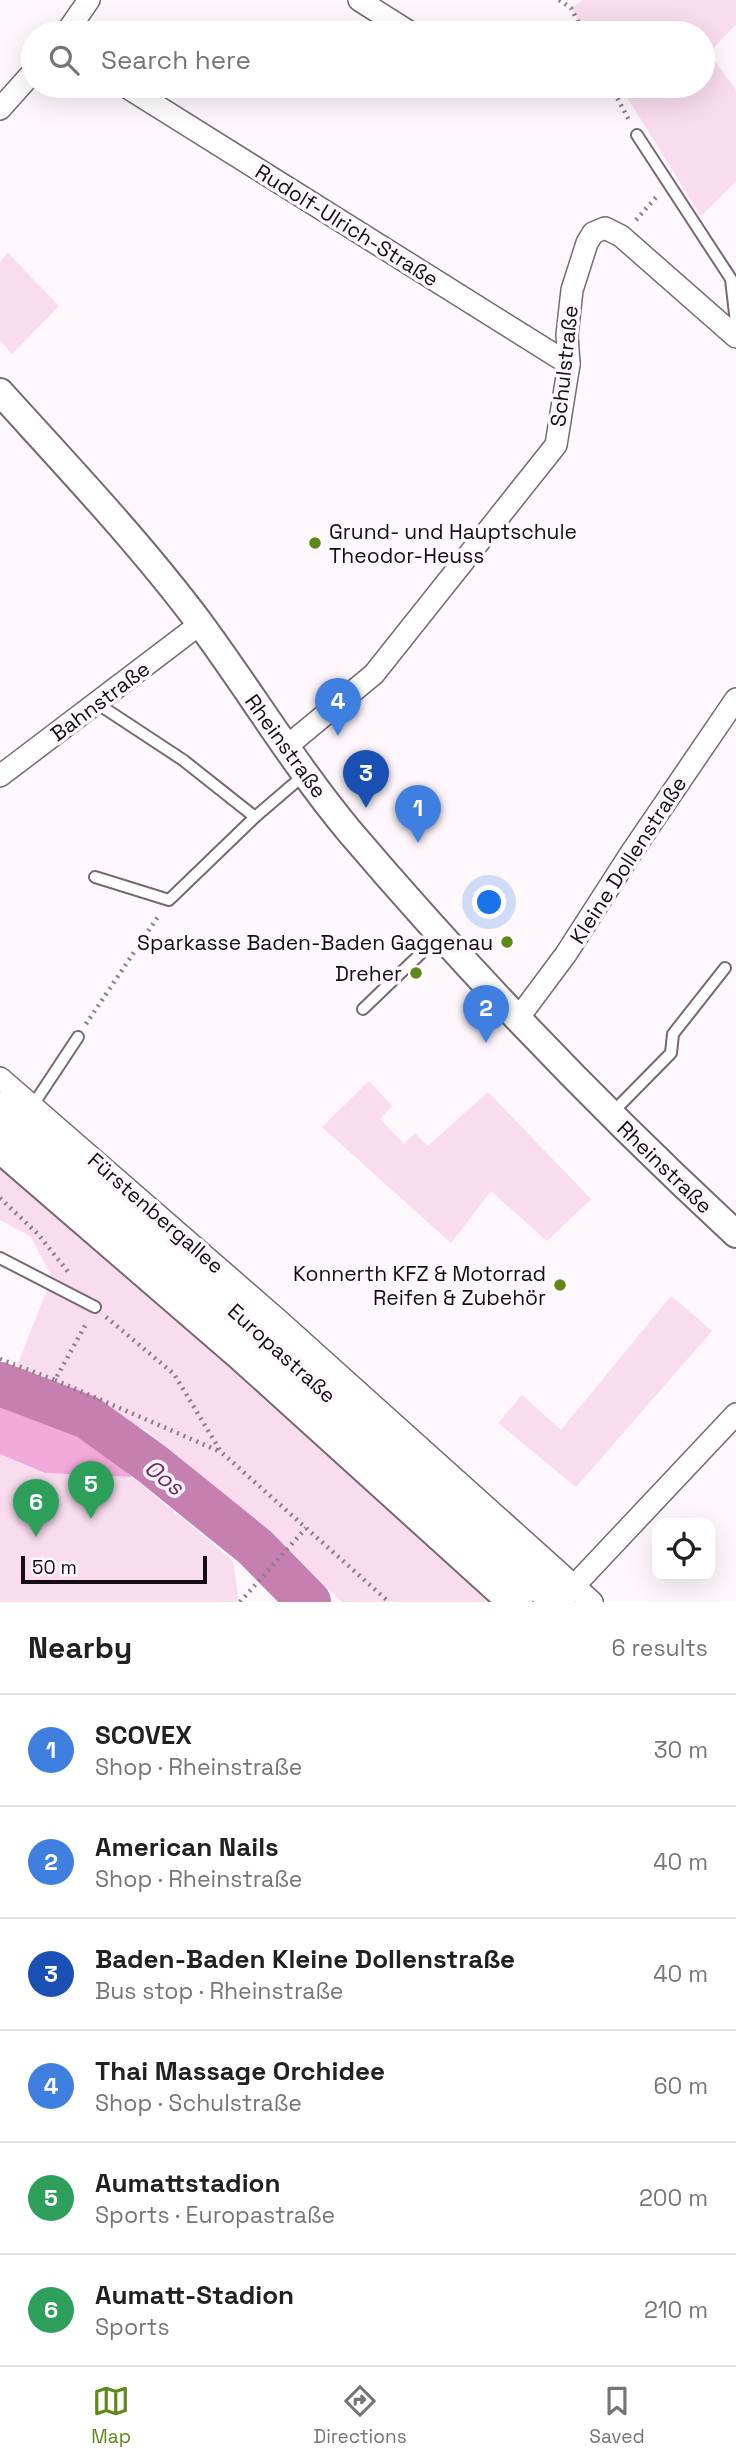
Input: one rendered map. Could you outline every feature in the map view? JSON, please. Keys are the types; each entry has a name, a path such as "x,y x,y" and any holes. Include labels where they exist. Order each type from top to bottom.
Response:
{"main road":[{"name":"Europastraße","path":"0,1109 566,1594"},
{"name":"Europastraße","path":"0,1145 242,1354 516,1602"}],"street":[{"path":"74,21 89,0"},
{"path":"359,0 392,21"},
{"path":"0,109 21,85"},
{"name":"Rudolf-Ulrich-Straße","path":"144,98 569,364"},
{"path":"613,232 736,337"},
{"name":"Schulstraße","path":"286,747 374,674 556,445 569,364 567,335 572,290 587,243 593,233 613,232"},
{"name":"Rheinstraße","path":"0,392 141,547 350,831 516,1017 610,1115 736,1234"},
{"name":"Bahnstraße","path":"0,776 200,624"},
{"name":"Kleine Dollenstraße","path":"516,1017 566,954 736,699"},
{"name":"Fürstenbergallee","path":"0,1078 276,1318 566,1594 592,1602"},
{"path":"566,1594 736,1414"}],"lane":[{"path":"637,135 731,279 736,323"},
{"path":"98,704 183,760 256,817"},
{"path":"95,877 169,900 306,773"},
{"path":"363,1009 442,934"},
{"path":"610,1115 671,1052 673,1034 725,968"},
{"path":"33,1105 78,1037"},
{"path":"0,1258 95,1307"}],"path":[{"path":"559,0 571,9 578,21"},
{"path":"617,98 637,135"},
{"path":"613,232 669,183"},
{"path":"78,1037 169,900"},
{"path":"0,1198 38,1234 95,1307 174,1374 221,1452 389,1602"},
{"path":"55,1380 95,1307"},
{"path":"0,1359 221,1452"},
{"path":"242,1600 306,1528"}],"shaded area":[{"path":"583,0 736,0 736,24 715,47 715,21 579,21 571,8"},
{"path":"715,61 736,90 736,181 701,216 627,98 715,98"},
{"path":"8,253 59,306 12,354 0,340 0,262"},
{"path":"369,1081 392,1106 380,1119 404,1144 415,1133 428,1146 488,1092 591,1199 547,1241 491,1191 451,1243 322,1127"},
{"path":"0,1163 166,1305 497,1602 342,1602 301,1563 148,1431 15,1371 52,1277 30,1236 0,1220"},
{"path":"671,1296 712,1331 576,1487 498,1423 522,1395 561,1430"},
{"path":"0,1397 78,1429 132,1477 45,1473 0,1454"},
{"path":"0,1454 45,1473 132,1477 233,1561 239,1602 0,1602"}],"waterway":[{"name":"Oos","path":"0,1384 87,1417 151,1463 255,1547 309,1602"}],"place":[{"name":"Grund- und Hauptschule Theodor-Heuss","path":"315,543"},
{"name":"Thai Massage Orchidee","path":"338,736"},
{"name":"Baden-Baden Kleine Dollenstraße","path":"366,808"},
{"name":"SCOVEX","path":"418,843"},
{"name":"Sparkasse Baden-Baden Gaggenau","path":"507,942"},
{"name":"Dreher","path":"416,973"},
{"name":"American Nails","path":"486,1043"},
{"name":"Konnerth KFZ & Motorrad Reifen & Zubehör","path":"560,1285"},
{"name":"Aumattstadion","path":"91,1519"},
{"name":"Aumatt-Stadion","path":"36,1537"}]}
